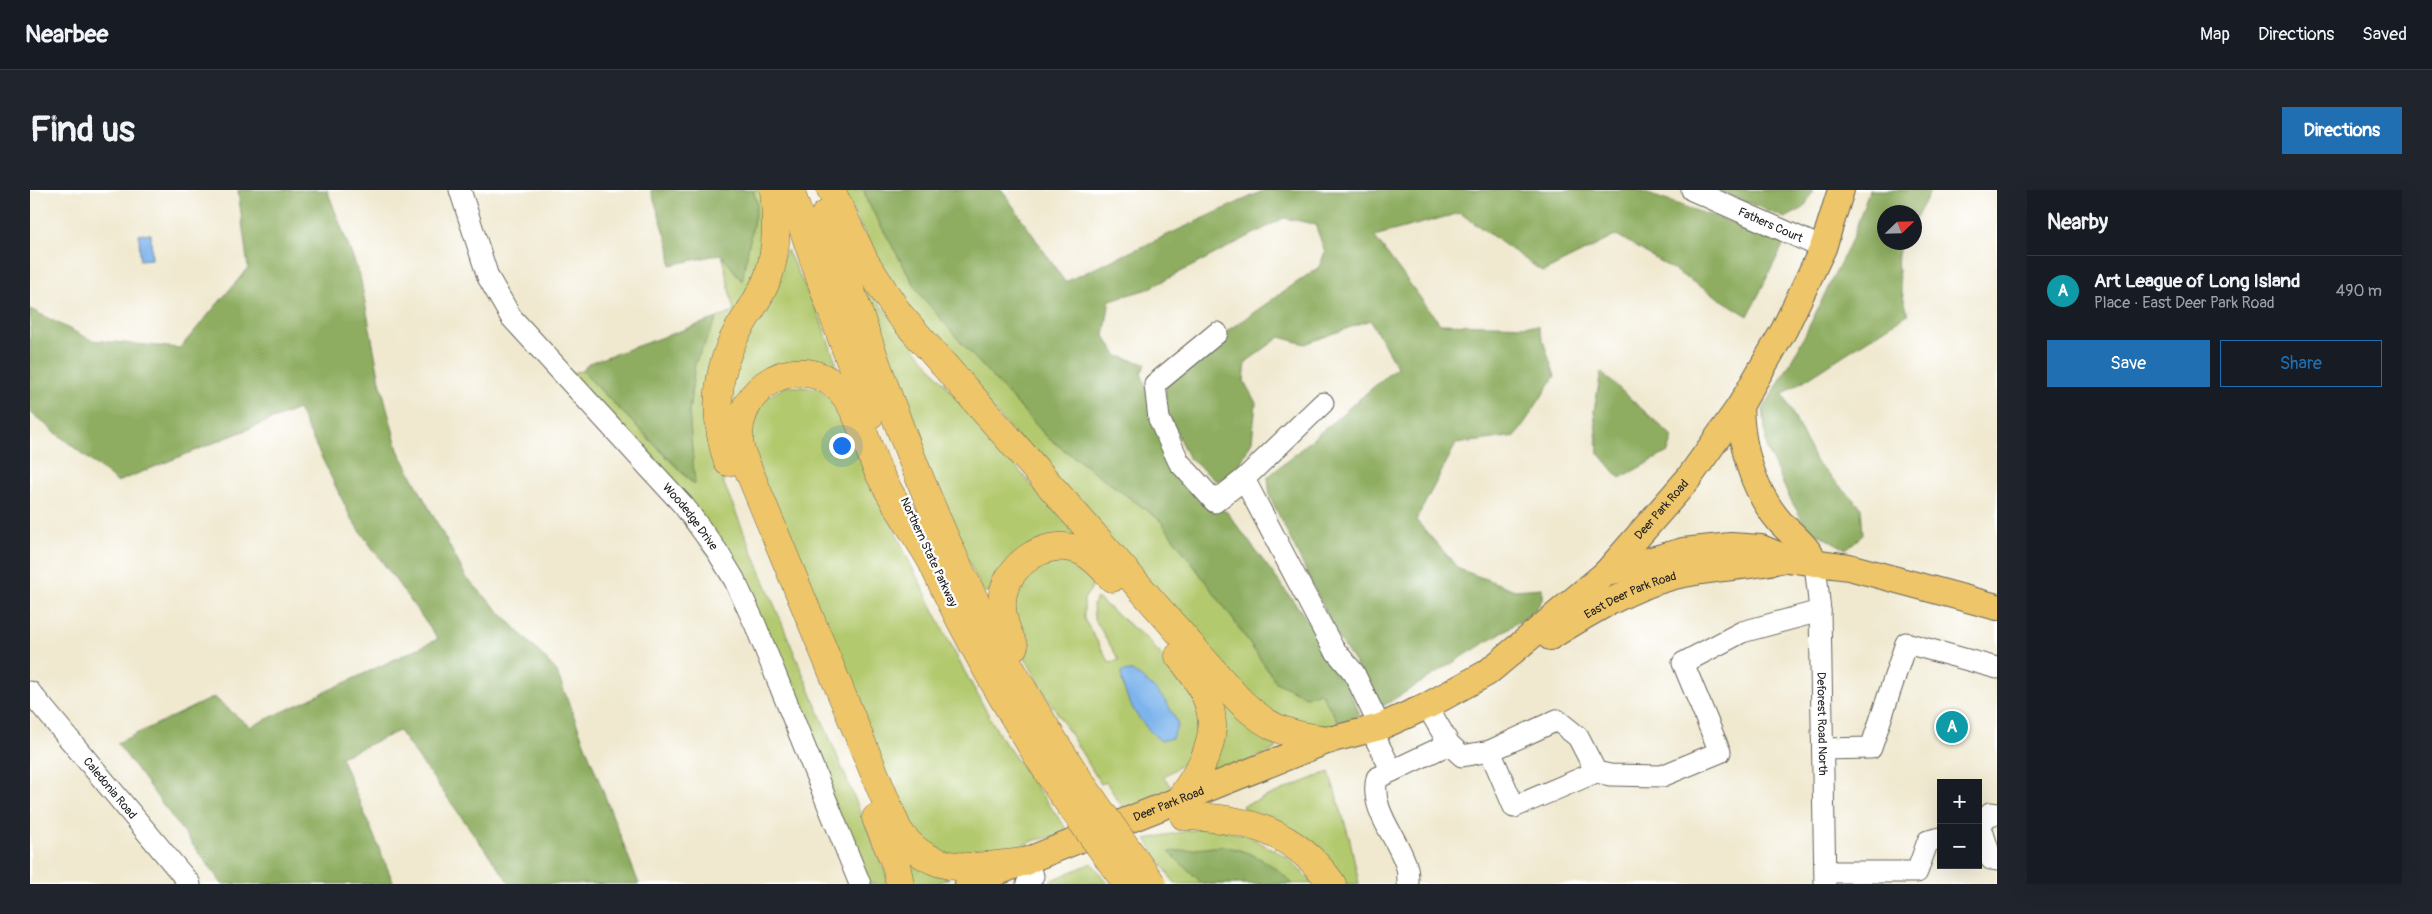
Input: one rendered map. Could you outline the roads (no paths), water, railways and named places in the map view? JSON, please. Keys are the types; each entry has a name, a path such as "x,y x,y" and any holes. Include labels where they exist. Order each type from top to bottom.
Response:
{"highway":[{"path":"774,190 776,228 772,264 758,300 733,341 722,376 718,402 722,441 736,482 896,865 900,884"},
{"name":"Northern State Parkway","path":"790,190 845,348 884,450 931,560 999,691 1070,787 1152,884"},
{"name":"Northern State Parkway","path":"817,190 889,396 938,522 992,633 1057,747 1070,787 1127,884"},
{"path":"830,190 865,262 899,314 1238,698 1258,718 1276,730 1300,737 1329,740"},
{"path":"931,560 879,472 852,408 842,391 826,380 798,374 773,379 754,394 747,403 739,421 738,442 741,452 898,830 914,849 934,862 945,866 1024,877"},
{"path":"1057,747 1007,631 1002,600 1008,581 1028,557 1048,549 1067,547 1088,556 1107,573 1194,673 1207,698 1212,722 1208,749 1181,808 1262,828 1292,844 1306,855 1332,884"}],"main road":[{"name":"Deer Park Road","path":"1181,808 1335,755 1375,729 1426,706 1487,673 1606,573 1688,479 1740,406 1784,330 1823,248 1842,190"},
{"path":"1754,479 1754,434 1759,405 1784,330"},
{"path":"1740,406 1746,452 1754,479 1767,505 1809,550 1815,563"},
{"name":"East Deer Park Road","path":"1606,573 1683,551 1731,546 1761,548 1788,558 1848,567 1997,607"},
{"name":"East Deer Park Road","path":"1487,673 1540,644 1593,610 1645,585 1701,571 1760,565 1788,558"},
{"name":"Deer Park Road","path":"968,884 1024,877 1329,740 1375,729"}],"street":[{"name":"Woodedge Drive","path":"460,190 488,277 511,317 669,489 706,535 734,579 755,624 860,884"},
{"name":"Fathers Court","path":"1692,190 1823,248"},
{"path":"1217,333 1155,384 1159,419 1178,462 1215,502 1244,479 1323,403"},
{"path":"1244,479 1333,648 1354,673 1392,771"},
{"name":"Deforest Road North","path":"1815,563 1820,611 1825,878"},
{"path":"1490,751 1514,808 1596,772 1610,775 1662,776 1720,752 1683,664 1742,632 1820,611"},
{"path":"1823,749 1871,748 1906,643 1997,668"},
{"name":"Caledonia Road","path":"30,692 190,884"},
{"path":"1426,706 1449,744 1462,756 1490,751 1557,720 1578,737 1596,772"},
{"path":"1408,884 1408,869 1379,808 1374,787 1377,778 1449,744"},
{"path":"1985,823 1991,859 1997,860"},
{"path":"1825,878 1917,872 1928,841 1937,839"}],"water":[{"path":"139,234 151,234 152,259 140,260"},
{"path":"1132,671 1148,683 1165,700 1178,725 1172,738 1161,741 1146,727 1134,710 1125,692 1121,672"}],"place":[{"name":"Art League of Long Island","path":"1952,727"}]}
